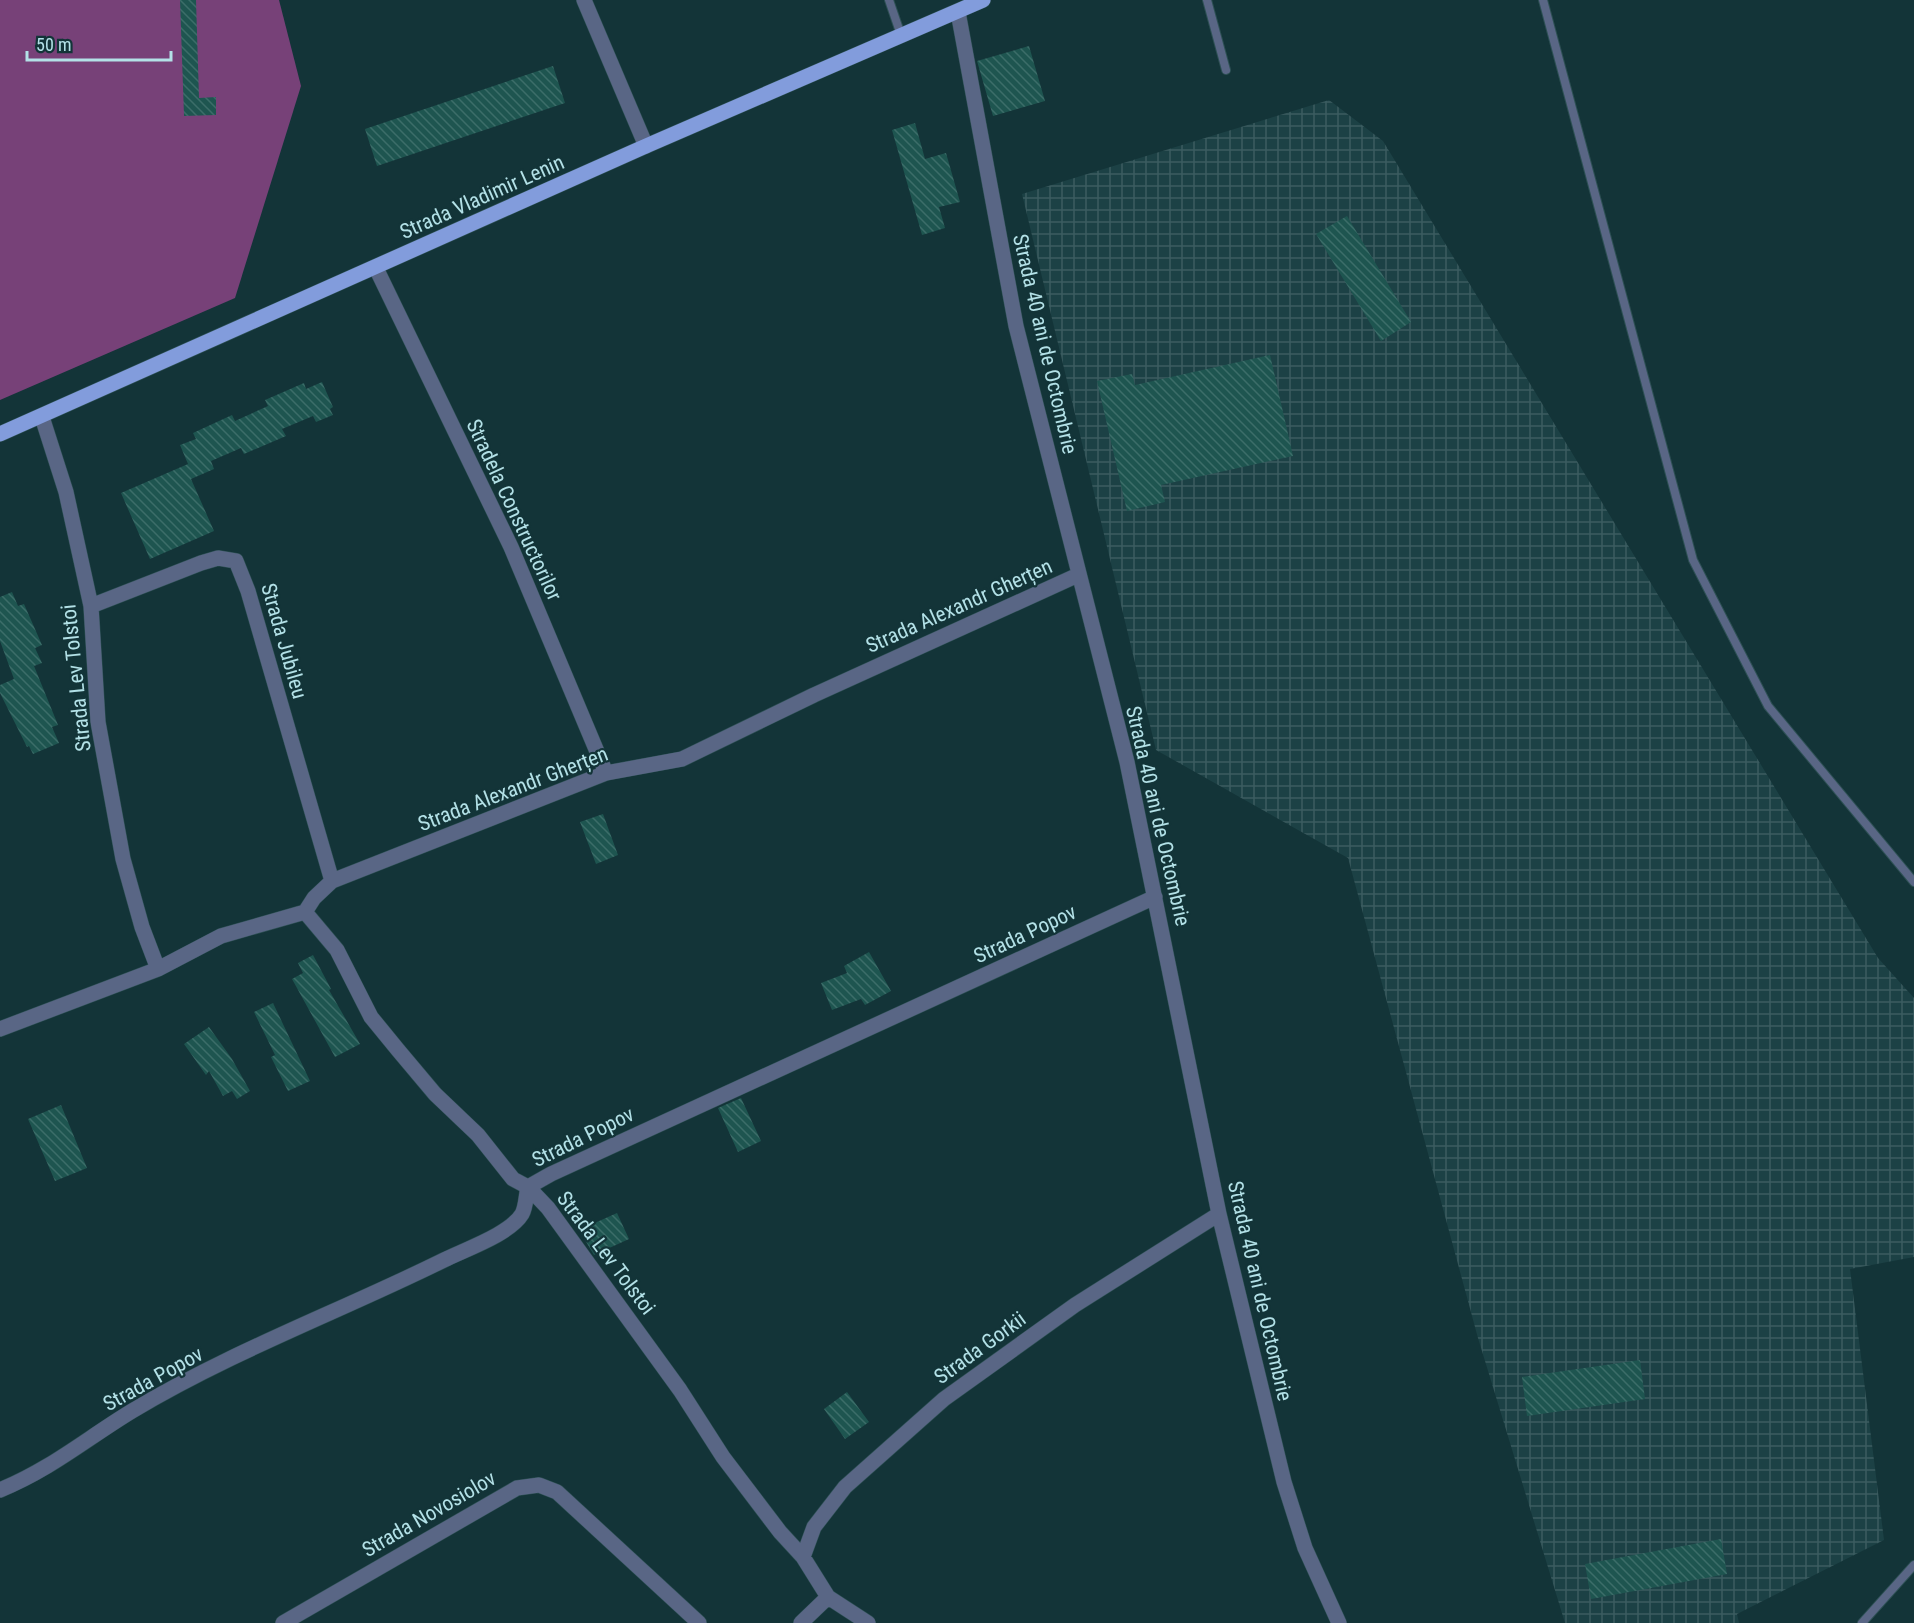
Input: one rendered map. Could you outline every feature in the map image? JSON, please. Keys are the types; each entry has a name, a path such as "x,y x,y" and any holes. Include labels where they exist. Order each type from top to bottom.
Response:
{"main road":[{"name":"Strada Vladimir Lenin","path":"0,434 645,146 983,0"}],"street":[{"path":"584,0 645,146"},
{"name":"Strada 40 ani de Octombrie","path":"958,12 1016,326 1127,762 1219,1214 1284,1482 1305,1548 1339,1623"},
{"name":"Stradela Constructorilor","path":"376,268 511,547 606,773"},
{"name":"Strada Lev Tolstoi","path":"42,417 66,492 91,606 98,722 123,859 142,927 158,969"},
{"name":"Strada Jubileu","path":"91,606 201,563 218,558 236,561 248,591 332,881"},
{"name":"Strada Alexandr Gherțen","path":"305,912 314,898 332,881 606,773 682,759 814,695 1078,576"},
{"name":"Strada Popov","path":"0,1490 31,1478 132,1411 191,1380 315,1317 437,1264 511,1227 523,1213 528,1187 551,1174 1155,897"},
{"path":"0,1029 158,969 221,936 305,912"},
{"name":"Strada Lev Tolstoi","path":"305,912 337,950 371,1017 398,1050 435,1094 478,1135 513,1179 528,1187 548,1208 589,1262 758,1504 803,1557 828,1597 868,1623"},
{"name":"Strada Gorkii","path":"803,1557 814,1527 845,1487 945,1399 1076,1305 1219,1214"},
{"name":"Strada Novosiolov","path":"283,1623 517,1488 539,1485 557,1492 699,1623"},
{"path":"801,1623 828,1597"}],"lane":[{"path":"889,0 901,35"},
{"path":"1207,0 1226,70"},
{"path":"1543,0 1693,560 1768,706 1914,882"},
{"path":"1862,1623 1914,1565"}],"shaded area":[{"path":"0,0 279,0 301,86 235,298 0,400"},
{"path":"1329,100 1383,141 1878,958 1914,998 1914,1257 1850,1269 1884,1540 1737,1614 1739,1623 1565,1623 1478,1338 1348,858 1156,750 1022,194"}],"building":[{"path":"180,0 196,0 199,98 216,97 216,115 184,116"},
{"path":"1029,46 1045,101 993,116 977,61"},
{"path":"553,66 565,103 377,166 365,129"},
{"path":"915,123 925,159 946,153 960,202 939,207 945,228 922,235 892,130"},
{"path":"1347,216 1411,322 1381,341 1316,234"},
{"path":"1270,355 1293,456 1161,485 1165,502 1127,511 1097,381 1132,374 1135,385"},
{"path":"322,382 333,407 330,409 333,415 316,422 313,416 282,429 286,436 244,454 241,448 211,461 214,469 191,479 214,531 150,559 121,493 188,464 180,445 196,439 193,433 232,415 235,421 268,406 265,400 304,383 306,389"},
{"path":"12,592 18,606 24,604 42,645 35,648 42,663 34,666 58,725 52,727 59,743 33,754 29,746 27,747 0,693 0,685 14,679 0,641 0,597"},
{"path":"603,814 618,855 596,864 580,822"},
{"path":"869,952 891,991 865,1005 861,999 832,1010 821,983 847,973 844,966"},
{"path":"313,955 331,989 329,990 360,1044 335,1057 292,979 303,973 298,963"},
{"path":"273,1003 310,1081 288,1091 271,1057 275,1055 254,1012"},
{"path":"209,1027 232,1059 250,1091 237,1099 232,1091 223,1096 209,1071 206,1075 184,1044"},
{"path":"741,1098 761,1141 738,1152 718,1108"},
{"path":"61,1105 87,1168 55,1181 28,1119"},
{"path":"617,1213 629,1239 594,1255 579,1230"},
{"path":"1640,1360 1645,1399 1527,1416 1522,1377"},
{"path":"847,1392 869,1422 845,1439 824,1409"},
{"path":"1721,1539 1727,1574 1591,1599 1585,1564"}]}
